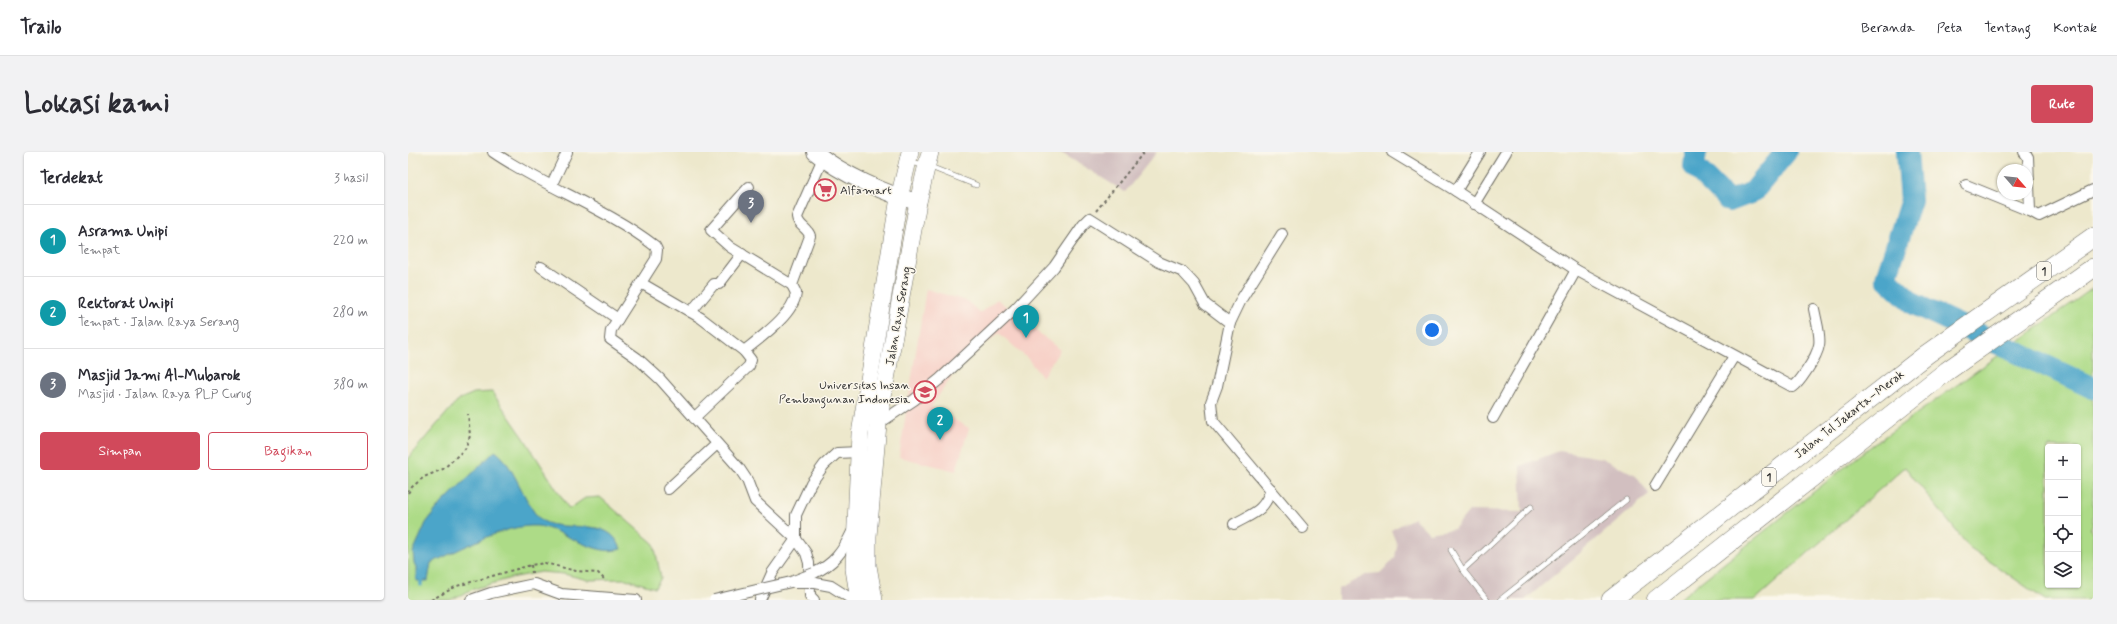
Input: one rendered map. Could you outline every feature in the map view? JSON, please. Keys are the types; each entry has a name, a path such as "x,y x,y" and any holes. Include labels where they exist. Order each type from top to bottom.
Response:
{"highway":[{"name":"Jalan Raya Serang","path":"859,600 854,569 854,527 859,452 878,321 899,198 909,157"},
{"name":"Jalan Raya Serang","path":"874,600 868,566 868,536 878,424 918,202 929,159"},
{"name":"Jalan Tol Jakarta–Merak","path":"1611,600 1927,354 1994,305 2093,237"},
{"name":"1","path":"1656,600 1947,371 2093,268"}],"main road":[{"path":"819,155 899,198 918,202"}],"street":[{"path":"493,152 514,166 632,231 655,246 657,250 656,259 609,334 610,339 637,358 660,379 747,480 756,501 796,539 806,553 809,563 810,596 814,600"},
{"path":"551,186 567,152"},
{"path":"1392,152 1456,191 1576,270 1790,386 1795,386 1817,355 1820,345 1814,309"},
{"path":"1456,191 1480,152"},
{"path":"1474,204 1506,152"},
{"path":"2024,152 2028,160 2030,211"},
{"path":"792,285 810,236 809,232 798,222 797,217 819,155"},
{"path":"1966,185 2039,216 2093,190"},
{"path":"744,351 782,318 796,295 792,285 730,247 711,230 749,187"},
{"path":"878,424 914,400 930,387 1015,309 1054,267 1083,225 1090,218 1159,262 1183,272 1194,284 1205,304 1230,324"},
{"path":"1282,234 1242,298 1230,324 1217,386 1211,402 1211,415 1213,422 1230,444 1303,528"},
{"path":"691,312 714,284 719,284 742,254"},
{"path":"540,267 618,319"},
{"path":"1492,418 1576,270"},
{"path":"641,283 691,312 744,351 751,360 750,366 694,418"},
{"path":"1655,486 1734,356"},
{"path":"668,489 717,444"},
{"path":"760,600 772,573 796,539 796,515 815,477 824,465 837,453 859,452"},
{"path":"1234,524 1261,509 1266,502 1270,489"},
{"path":"714,600 815,578 834,562 844,549 854,527"},
{"path":"815,578 853,600"},
{"path":"471,600 491,593 534,584 559,598 615,597 636,600"}],"lane":[{"path":"909,157 929,159 976,185"},
{"path":"1500,600 1626,500"},
{"path":"1463,570 1532,507"},
{"path":"1451,550 1463,570 1487,600"}],"path":[{"path":"1090,218 1144,152"},
{"path":"408,493 412,487 424,477 443,469 466,449 470,436 468,414"}],"shaded area":[{"path":"1060,152 1157,152 1125,192"},
{"name":"Universitas Insan Pembangunan Indonesia","path":"926,289 967,301 980,313 997,299 1060,350 1042,377 1027,358 999,333 961,362 931,407 969,428 956,471 899,457"},
{"path":"1559,451 1601,458 1636,475 1649,494 1525,600 1338,600 1338,589 1368,574 1380,573 1395,558 1397,545 1391,530 1414,518 1429,533 1454,529 1469,511 1522,512 1520,466"}],"green space":[{"path":"2093,288 2093,524 2090,529 2093,534 2093,600 2045,600 1969,547 1905,467 1755,600 1678,600 1870,447"},
{"path":"492,392 524,438 569,509 585,498 600,497 654,544 661,578 655,588 626,579 588,580 564,574 541,572 511,578 471,590 450,600 408,600 408,458 458,400 474,393"}],"water":[{"path":"495,451 508,465 531,508 543,521 563,526 597,528 607,532 615,538 621,549 611,551 600,549 546,528 524,526 497,533 431,563 428,581 416,581 416,567 413,552 426,523 438,507"}],"waterway":[{"path":"1696,152 1694,166 1729,201 1753,192 1786,152"},
{"path":"1907,152 1911,200 1886,278 1914,304 2093,388"}],"place":[{"name":"Alfamart","path":"825,190"},
{"name":"Masjid Jami Al-Mubarok","path":"751,223"},
{"name":"Asrama Unipi","path":"1026,338"},
{"name":"Universitas Insan Pembangunan Indonesia","path":"925,392"},
{"name":"Rektorat Unipi","path":"940,440"}]}
